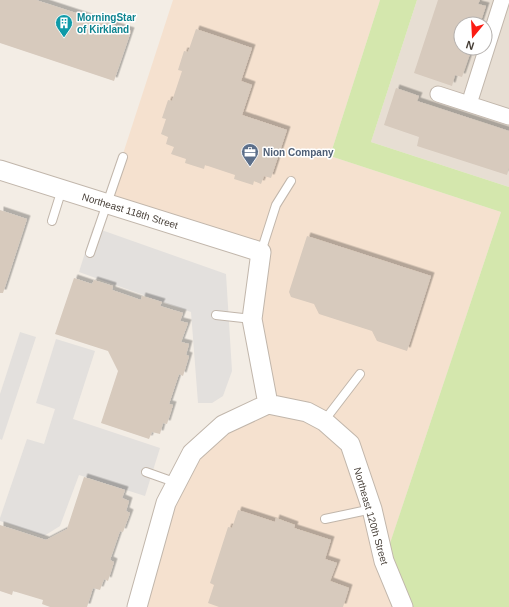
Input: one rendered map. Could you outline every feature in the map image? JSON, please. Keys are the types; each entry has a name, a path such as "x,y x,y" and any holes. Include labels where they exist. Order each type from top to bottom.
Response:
{"street":[{"path":"469,104 502,0"},
{"path":"438,94 509,117"},
{"name":"Northeast 118th Street","path":"0,170 261,252"},
{"path":"137,607 166,503 192,453 223,425 268,404 252,319 261,252"},
{"name":"Northeast 120th Street","path":"268,404 307,412 324,421 350,444 372,509 384,561 403,607"}],"lane":[{"path":"90,253 123,157"},
{"path":"261,252 276,205 291,181"},
{"path":"52,221 62,189"},
{"path":"216,315 252,319"},
{"path":"324,421 360,374"},
{"path":"146,472 177,483"},
{"path":"325,519 372,509"}],"shaded area":[{"path":"173,0 380,0 330,156 501,212 384,561 403,607 137,607 166,503 223,425 268,404 252,319 261,252 107,203"},
{"path":"417,0 509,0 509,187 371,142"},
{"path":"93,227 226,274 232,371 223,396 212,403 198,403 191,312 79,272"},
{"path":"20,332 36,337 2,440 0,439 0,394"},
{"path":"56,339 95,351 73,419 160,448 145,496 79,475 60,526 44,536 0,521 0,518 27,439 44,444 55,409 36,403"}],"green space":[{"path":"380,0 417,0 371,142 509,187 509,607 403,607 384,561 501,212 330,156"}],"building":[{"name":"MorningStar of Kirkland","path":"0,0 36,0 131,31 114,81 0,43"},
{"path":"438,0 480,0 478,4 486,6 483,16 453,16 453,56 469,56 462,77 455,75 452,86 414,73"},
{"path":"196,29 252,48 241,81 252,85 242,115 287,130 271,178 264,176 261,184 254,181 253,185 234,179 235,175 205,165 204,169 185,163 186,159 171,154 174,147 166,144 168,137 161,134 166,119 162,118 168,100 172,101 182,71 178,70 184,51 188,52"},
{"path":"396,88 419,96 417,101 509,131 509,168 507,175 417,146 419,137 384,125"},
{"path":"0,210 27,219 3,293 0,293"},
{"path":"307,236 431,276 407,351 377,341 372,331 319,314 314,304 291,297 289,292"},
{"path":"74,278 92,284 94,280 113,286 112,290 141,300 142,296 162,302 160,306 183,313 180,321 188,323 181,342 189,344 186,355 189,356 183,376 179,374 169,404 173,405 167,424 163,423 160,434 152,432 149,439 101,423 118,371 108,351 55,334"},
{"path":"84,477 125,490 122,498 129,501 126,511 130,513 123,532 120,531 110,560 114,562 108,581 104,579 100,590 93,588 87,607 50,607 42,604 43,600 13,591 12,595 0,591 0,525 46,540 67,529"},
{"path":"238,510 275,522 276,518 295,525 294,528 331,540 325,559 337,563 330,581 349,588 343,607 219,607 208,603 214,585 210,583 228,527 232,528"}],"place":[{"name":"MorningStar of Kirkland","path":"64,38"},
{"name":"Nion Company","path":"250,167"}]}
